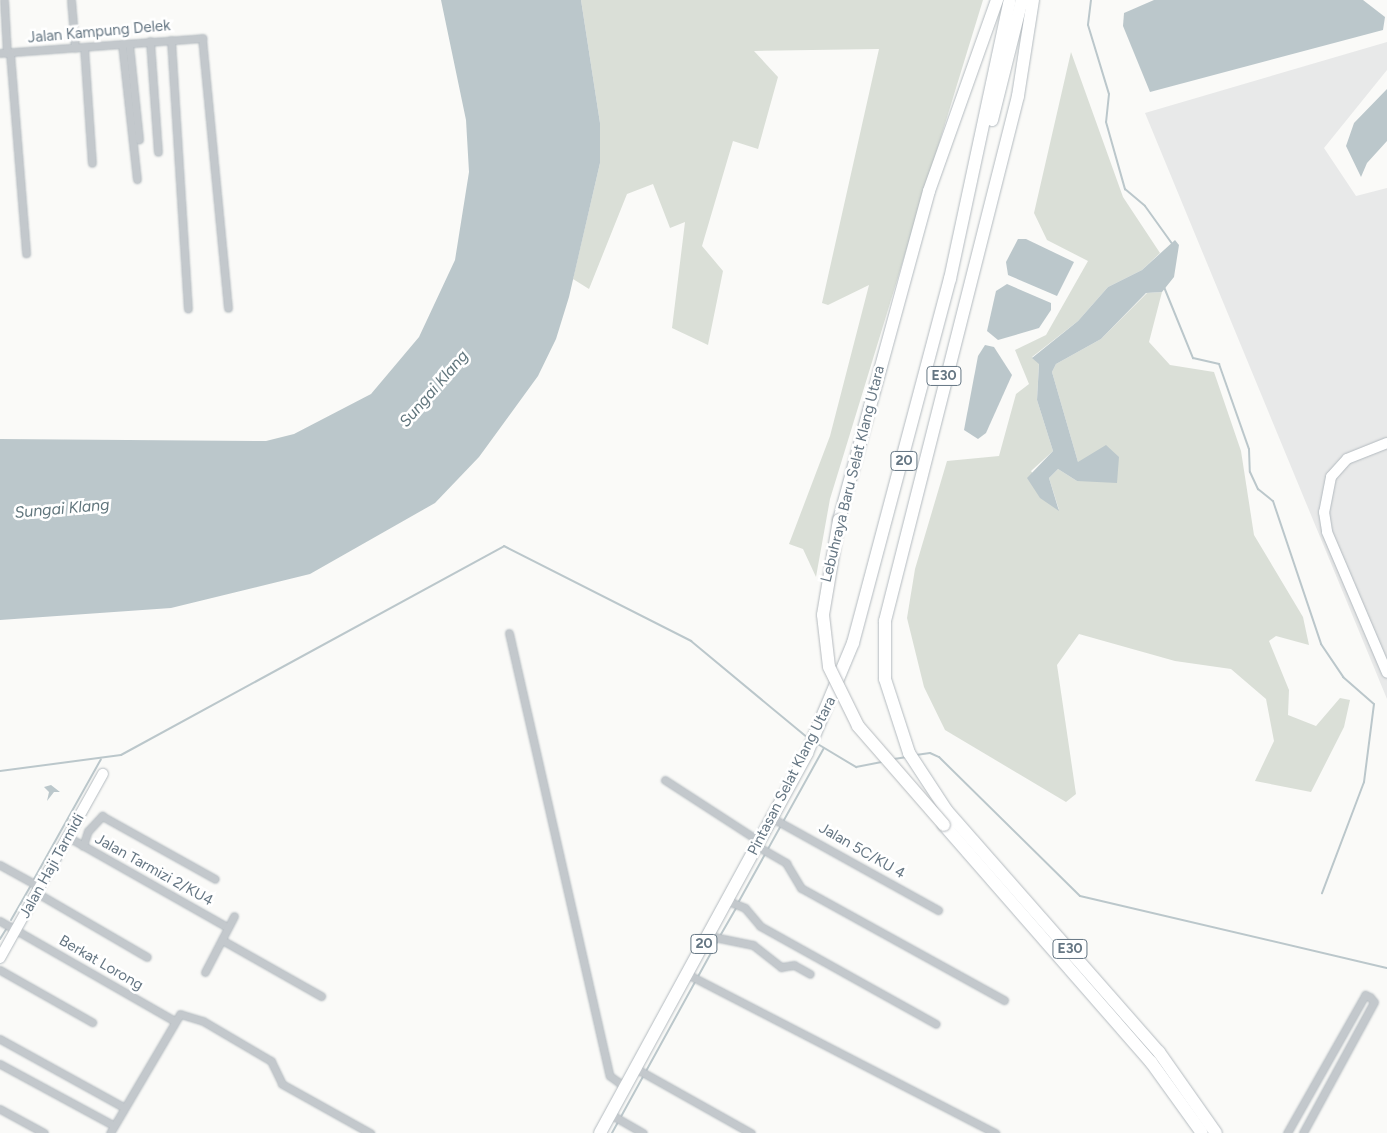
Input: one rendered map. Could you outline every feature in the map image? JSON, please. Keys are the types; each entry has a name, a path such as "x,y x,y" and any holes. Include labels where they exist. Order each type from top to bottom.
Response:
{"highway":[{"name":"Lebuhraya Baru Selat Klang Utara","path":"997,0 929,191 839,520 823,615 829,667 858,726 1151,1062 1202,1133"},
{"path":"971,189 1010,0"},
{"path":"971,189 1022,0"},
{"name":"E30","path":"1033,0 1018,96 885,620 885,679 909,752 918,770 947,811 1160,1052 1216,1133"},
{"name":"Pintasan Selat Klang Utara","path":"600,1133 712,937 819,728 867,600 971,189"}],"street":[{"path":"4,0 6,53 26,253"},
{"path":"71,0 75,48"},
{"name":"Jalan Kampung Delek","path":"6,53 200,37 228,308"},
{"path":"171,40 188,308"},
{"path":"150,41 158,152"},
{"path":"126,44 140,139"},
{"path":"126,44 137,179"},
{"path":"84,47 92,163"},
{"path":"1387,443 1347,459 1331,477 1324,512 1328,532 1387,673"},
{"path":"509,633 610,1076 625,1088"},
{"name":"Jalan Haji Tarmidi","path":"0,958 103,774"},
{"path":"665,780 786,863 801,888 1004,1000"},
{"path":"83,846 88,831 102,816 215,879"},
{"name":"Jalan 5C/KU 4","path":"772,818 938,910"},
{"name":"Jalan Tarmizi 2/KU4","path":"68,837 228,927"},
{"path":"0,865 147,957"},
{"path":"730,902 742,906 760,926 936,1024"},
{"path":"205,972 234,916"},
{"name":"Berkat Lorong","path":"3,922 173,1020"},
{"path":"712,937 726,942 753,945 781,966 794,965 810,974"},
{"path":"222,940 321,996"},
{"path":"0,970 92,1022"},
{"path":"690,975 995,1133"},
{"path":"1287,1133 1365,995 1370,997 1374,1002 1303,1133"},
{"path":"110,1133 173,1020 180,1014 203,1021 271,1061 282,1084 370,1133"},
{"path":"0,1040 123,1107"},
{"path":"0,1064 113,1126"},
{"path":"637,1070 751,1133"},
{"path":"0,1109 44,1133"},
{"path":"612,1115 643,1133"}],"shaded area":[{"path":"581,0 983,0 830,499 816,577 803,549 789,544 830,436 869,285 828,305 822,303 879,49 754,51 778,77 758,149 733,141 702,246 723,271 708,345 672,328 685,222 670,228 653,184 627,194 589,289 573,279 600,163 600,123"},
{"path":"1387,42 1387,70 1324,148 1356,196 1387,188 1387,699 1145,113"},
{"path":"1071,52 1123,197 1160,253 1142,270 1108,287 1078,321 1032,357 1039,363 1037,400 1053,451 1031,471 1059,510 1049,478 1058,469 1077,481 1078,462 1052,372 1056,364 1101,339 1147,293 1162,292 1149,342 1170,365 1214,372 1241,451 1254,535 1303,617 1309,645 1276,636 1269,641 1289,690 1288,715 1316,726 1340,698 1350,700 1344,727 1311,792 1255,781 1274,741 1266,699 1231,669 1175,661 1079,634 1057,665 1076,794 1066,802 945,730 924,687 907,618 915,569 947,461 999,456 1016,394 1029,384 1015,350 1046,335 1088,261 1047,240 1034,213"}],"water":[{"name":"Sungai Klang","path":"441,0 581,0 600,123 600,163 569,297 556,339 538,376 479,457 435,503 310,574 171,608 0,620 0,439 266,441 294,434 371,394 419,337 455,260 469,172 466,120"},
{"path":"1154,0 1363,0 1385,17 1383,30 1150,92 1123,26 1124,13"},
{"path":"1387,89 1387,141 1367,163 1361,177 1346,146 1354,123"},
{"path":"1018,239 1026,239 1074,262 1057,296 1008,275 1006,262"},
{"path":"1175,240 1179,245 1174,277 1162,292 1146,293 1101,339 1056,364 1052,372 1078,462 1106,445 1119,457 1117,483 1077,481 1058,469 1049,478 1059,511 1040,498 1027,478 1053,451 1037,400 1039,364 1032,358 1078,321 1108,287 1142,270"},
{"path":"1007,284 1051,303 1051,310 1039,328 998,340 987,331 996,291"},
{"path":"985,345 994,347 1012,375 986,433 978,439 964,430 978,356"},
{"path":"51,785 60,792 54,792 47,801 49,792 44,787"}],"waterway":[{"path":"1091,0 1088,25 1109,94 1106,122 1125,189 1145,206 1173,245"},
{"path":"1164,287 1193,358 1219,364 1249,449 1250,472 1258,489 1273,501 1321,644 1343,677 1374,704 1364,782 1322,893"},
{"path":"0,771 121,755 504,546 691,641 808,738"},
{"path":"816,743 856,767 882,762"},
{"path":"738,903 824,748"},
{"path":"916,755 930,753 939,757 1080,896 1387,968"},
{"path":"894,759 907,757"},
{"path":"34,879 101,759"},
{"path":"11,920 30,887"},
{"path":"720,936 736,908"},
{"path":"0,939 7,928"},
{"path":"612,1133 718,940"}]}
